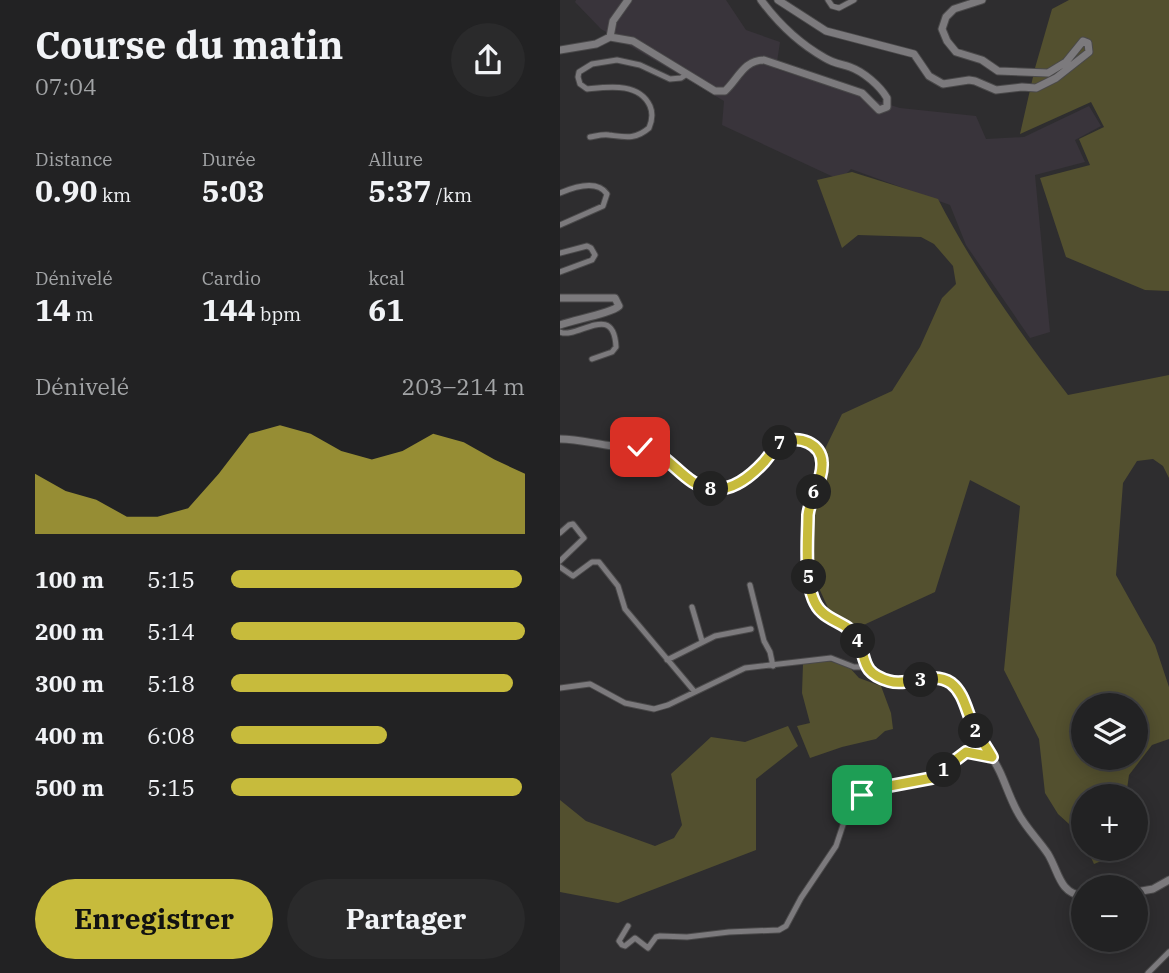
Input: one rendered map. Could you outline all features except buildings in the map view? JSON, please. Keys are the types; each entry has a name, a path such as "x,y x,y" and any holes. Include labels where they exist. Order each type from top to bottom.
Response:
{"street":[{"path":"612,35 613,21 628,0"},
{"path":"560,50 596,44 612,35 643,46 715,91 723,92 748,64 758,59 764,60 862,93 880,110 887,107 887,98 876,85 854,69 830,61 815,52 778,21 761,0"},
{"path":"778,0 825,31 914,54 929,76 943,84 975,80 996,90 1036,88 1056,78 1089,52 1088,43 1083,41 1066,62 1048,73 1040,74 1001,72 982,60 961,55 947,41 942,29 943,22 954,9 982,0"},
{"path":"828,0 832,6 839,8 854,0"},
{"path":"590,137 638,136 649,128 652,113 649,103 642,95 631,89 583,87 578,78 583,69 592,64 617,60 640,65 670,79 681,78 687,74"},
{"path":"560,193 596,185 603,187 607,194 603,206 560,225"},
{"path":"560,253 587,246 592,247 595,255 592,260 560,272"},
{"path":"560,298 611,298 615,299 618,306 614,310 560,325"},
{"path":"560,332 567,334 586,327 604,325 611,327 614,330 616,347 612,352 592,359"},
{"path":"560,439 649,449 667,460 691,481 713,489 732,486 747,478 779,444 788,440 802,440 816,447 822,467 809,504 810,593 815,604 822,613 853,632 867,667 875,675 891,682 907,683 934,678 947,681 958,690 1020,817 1049,855 1060,882 1071,892"},
{"path":"560,533 573,524 584,538 560,561"},
{"path":"560,567 573,576 592,562 599,562 618,586 625,609 694,691"},
{"path":"750,585 773,666"},
{"path":"692,607 702,642"},
{"path":"667,660 719,635 751,629"},
{"path":"560,688 569,689 587,684 625,703 654,709 668,705 745,668 831,659 854,667 867,667"},
{"path":"628,926 620,935 619,941 622,945 625,946 635,938 648,947 660,936 687,937 779,929 786,926 801,898 836,846 849,807 862,795 884,787 932,778 966,752 992,757"},
{"path":"1148,890 1169,880"},
{"path":"1148,973 1169,952"}],"shaded area":[{"path":"576,0 726,0 746,30 780,42 776,69 900,108 976,116 986,139 1024,137 1089,106 1101,126 1075,140 1085,162 1035,175 1050,332 1030,338 966,245 950,205 851,169 840,180 722,125 724,101 601,29"},
{"path":"1069,0 1169,0 1169,291 1145,290 1066,257 1040,178 1090,165 1079,139 1104,127 1091,102 1020,134 1052,9"},
{"path":"852,172 938,199 998,300 1068,395 1169,375 1169,478 1163,466 1153,459 1137,461 1123,483 1116,575 1155,645 1169,687 1169,739 1152,745 1148,750 1148,693 1071,693 1071,770 1133,770 1128,784 1071,784 1071,826 1058,814 1045,793 1039,739 1004,670 1020,506 970,480 935,592 857,628 829,610 813,575 813,506 825,475 824,451 842,414 892,391 920,347 942,298 956,284 953,266 934,244 921,237 858,235 842,248 817,180"},
{"path":"829,661 849,667 859,678 881,686 891,713 893,729 885,731 876,739 810,758 797,726 810,723 802,693 803,664"},
{"path":"788,726 798,746 756,779 756,850 618,903 560,892 560,800 586,821 655,846 674,838 682,825 671,774 711,737 745,742"}],"route":[{"path":"640,447 656,452 691,481 701,486 721,489 747,478 779,444 788,440 802,440 816,447 822,467 809,504 808,515 811,598 822,613 853,632 859,642 862,659 875,675 891,682 907,683 934,678 953,685 963,698 974,727 992,757 969,751 932,778 884,787 862,795"}]}
